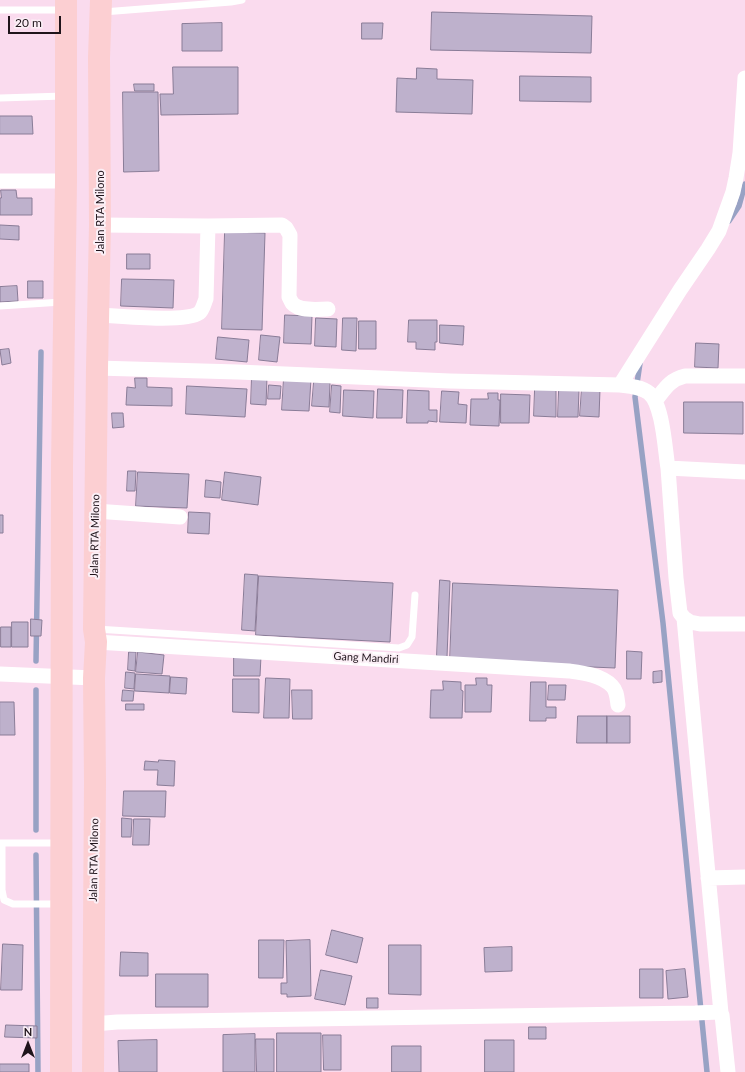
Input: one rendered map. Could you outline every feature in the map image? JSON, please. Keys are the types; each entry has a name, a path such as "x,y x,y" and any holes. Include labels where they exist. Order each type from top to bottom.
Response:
{"highway":[{"path":"61,1072 62,468 66,181 66,5"},
{"name":"Jalan RTA Milono","path":"93,1072 95,511 99,315 101,6"},
{"path":"66,35 100,35"}],"street":[{"path":"638,391 676,296 719,231 733,192 742,164 740,153 745,78"},
{"path":"0,181 66,181"},
{"path":"100,225 282,225 286,228 290,235 289,297 292,303 299,307 310,309 328,309"},
{"path":"99,315 165,319 199,313 206,299 208,226"},
{"path":"97,368 450,381 638,391 685,376 745,376"},
{"path":"638,391 661,419 668,468 680,614 690,622 700,624 745,624"},
{"path":"668,468 745,472"},
{"path":"95,511 180,517"},
{"path":"684,618 708,878 708,1013"},
{"name":"Gang Mandiri","path":"95,636 570,670 588,674 603,680 613,687 618,704"},
{"path":"0,674 94,678"},
{"path":"708,878 745,877"},
{"path":"94,1024 132,1022 708,1013 722,1015 728,1072"}],"lane":[{"path":"101,6 224,3 242,0"},
{"path":"0,10 66,5"},
{"path":"0,98 65,96"},
{"path":"0,306 64,302"},
{"path":"95,636 398,648 407,645 412,637 415,595"},
{"path":"61,843 1,843 2,890 4,900 13,904 61,904"}],"building":[{"path":"432,12 592,16 591,53 431,50"},
{"path":"222,23 222,51 182,51 182,24"},
{"path":"362,23 383,23 382,39 362,39"},
{"path":"173,67 238,67 238,114 161,115 160,94 173,94"},
{"path":"417,68 437,69 437,79 473,80 472,114 396,112 397,78 416,79"},
{"path":"520,76 591,77 591,102 520,101"},
{"path":"134,84 154,84 154,91 135,91"},
{"path":"123,92 158,92 159,171 124,172"},
{"path":"0,116 32,116 33,134 0,134"},
{"path":"1,190 16,190 17,198 32,198 32,215 0,215"},
{"path":"0,225 19,226 19,240 0,239"},
{"path":"225,232 265,233 262,330 222,329"},
{"path":"127,254 150,254 150,269 127,269"},
{"path":"122,279 174,280 173,308 121,306"},
{"path":"28,281 43,281 43,298 28,298"},
{"path":"17,286 18,301 0,302 0,287"},
{"path":"285,315 312,316 311,344 284,343"},
{"path":"316,318 337,319 336,347 315,346"},
{"path":"343,318 357,318 356,351 342,350"},
{"path":"409,320 437,320 437,342 435,342 435,350 416,349 416,342 408,342"},
{"path":"359,321 376,321 376,349 359,349"},
{"path":"440,325 464,326 463,345 440,343"},
{"path":"261,335 280,337 277,362 259,360"},
{"path":"218,337 249,340 247,362 216,359"},
{"path":"696,343 719,344 718,368 695,367"},
{"path":"9,349 11,363 2,365 0,350"},
{"path":"252,376 267,377 266,405 251,404"},
{"path":"135,378 147,378 147,387 172,388 172,406 126,405 127,387 135,388"},
{"path":"284,378 311,379 309,411 282,410"},
{"path":"314,382 330,383 329,407 312,406"},
{"path":"269,385 281,386 280,399 268,399"},
{"path":"332,385 341,386 340,413 330,412"},
{"path":"187,386 247,389 245,417 186,414"},
{"path":"582,388 600,389 599,417 580,416"},
{"path":"378,389 403,390 402,418 377,418"},
{"path":"535,389 556,389 556,417 534,416"},
{"path":"344,390 374,391 373,418 343,416"},
{"path":"408,390 429,391 429,410 437,410 437,422 428,421 428,423 407,423"},
{"path":"559,390 579,390 578,417 558,417"},
{"path":"442,391 459,392 458,404 467,405 466,423 440,422"},
{"path":"488,393 498,393 498,400 500,400 499,426 470,425 471,399 488,399"},
{"path":"501,394 530,395 529,423 501,423"},
{"path":"684,402 743,402 743,434 684,433"},
{"path":"112,413 123,413 124,427 113,428"},
{"path":"128,471 136,471 135,491 127,491"},
{"path":"138,472 189,474 187,508 136,506"},
{"path":"225,472 261,477 258,505 222,500"},
{"path":"206,480 221,482 220,498 205,497"},
{"path":"189,512 210,513 209,534 188,533"},
{"path":"0,515 3,515 3,533 0,533"},
{"path":"245,574 258,575 255,631 242,630"},
{"path":"259,576 393,583 390,642 256,635"},
{"path":"440,580 450,581 447,657 437,656"},
{"path":"453,583 618,590 615,668 450,661"},
{"path":"31,619 42,620 41,636 31,636"},
{"path":"12,622 28,622 28,647 12,647"},
{"path":"1,627 11,627 11,647 1,647"},
{"path":"627,651 642,652 641,679 627,679"},
{"path":"129,652 136,652 135,671 128,670"},
{"path":"138,652 164,655 162,674 136,672"},
{"path":"234,655 261,656 260,676 234,676"},
{"path":"662,671 662,682 653,683 653,672"},
{"path":"126,672 135,673 134,689 125,688"},
{"path":"136,674 170,676 169,693 135,691"},
{"path":"171,677 187,678 186,694 170,693"},
{"path":"266,678 290,679 289,718 264,718"},
{"path":"476,678 487,678 487,685 492,685 491,712 465,712 465,685 476,685"},
{"path":"233,679 259,679 259,713 233,712"},
{"path":"443,681 461,682 461,690 463,691 462,718 430,718 431,690 443,690"},
{"path":"531,682 546,682 546,707 556,707 556,718 546,718 546,721 530,721"},
{"path":"549,685 566,685 565,700 548,700"},
{"path":"123,690 134,691 133,701 122,701"},
{"path":"292,690 312,690 312,719 293,719"},
{"path":"0,702 14,702 15,735 0,735"},
{"path":"126,704 144,704 144,710 126,710"},
{"path":"578,716 607,716 607,743 577,743"},
{"path":"607,716 630,716 630,743 607,743"},
{"path":"159,760 175,761 174,786 157,785 158,770 144,770 145,761 158,762"},
{"path":"124,791 166,791 165,817 123,816"},
{"path":"122,818 132,819 131,837 122,837"},
{"path":"134,819 150,819 149,845 133,845"},
{"path":"332,930 363,938 357,963 326,955"},
{"path":"259,940 284,940 283,978 259,978"},
{"path":"310,940 311,996 287,997 287,994 281,994 281,983 287,983 286,941"},
{"path":"3,944 23,945 22,990 1,990"},
{"path":"389,945 421,945 421,995 389,994"},
{"path":"512,947 512,971 485,972 484,948"},
{"path":"121,952 148,953 148,976 120,976"},
{"path":"640,969 663,969 663,998 640,998"},
{"path":"685,969 688,997 668,999 666,971"},
{"path":"321,970 352,976 345,1005 315,999"},
{"path":"156,974 208,974 208,1007 156,1007"},
{"path":"367,998 378,998 378,1008 367,1008"},
{"path":"6,1025 37,1026 37,1038 5,1037"},
{"path":"529,1027 546,1027 546,1039 529,1039"},
{"path":"277,1033 321,1033 321,1072 277,1072"},
{"path":"255,1034 255,1072 223,1072 223,1035"},
{"path":"323,1035 341,1035 341,1070 324,1070"},
{"path":"256,1039 274,1039 274,1072 257,1072"},
{"path":"157,1040 157,1072 119,1072 118,1041"},
{"path":"485,1040 514,1040 514,1072 485,1072"},
{"path":"392,1046 421,1046 421,1072 392,1072"},
{"path":"0,1064 29,1064 29,1072 0,1072"}],"waterway":[{"path":"729,221 739,206 745,184"},
{"path":"36,661 41,352"},
{"path":"640,363 635,397 663,623 707,1072"},
{"path":"36,690 36,830"},
{"path":"36,855 38,1072"}]}
